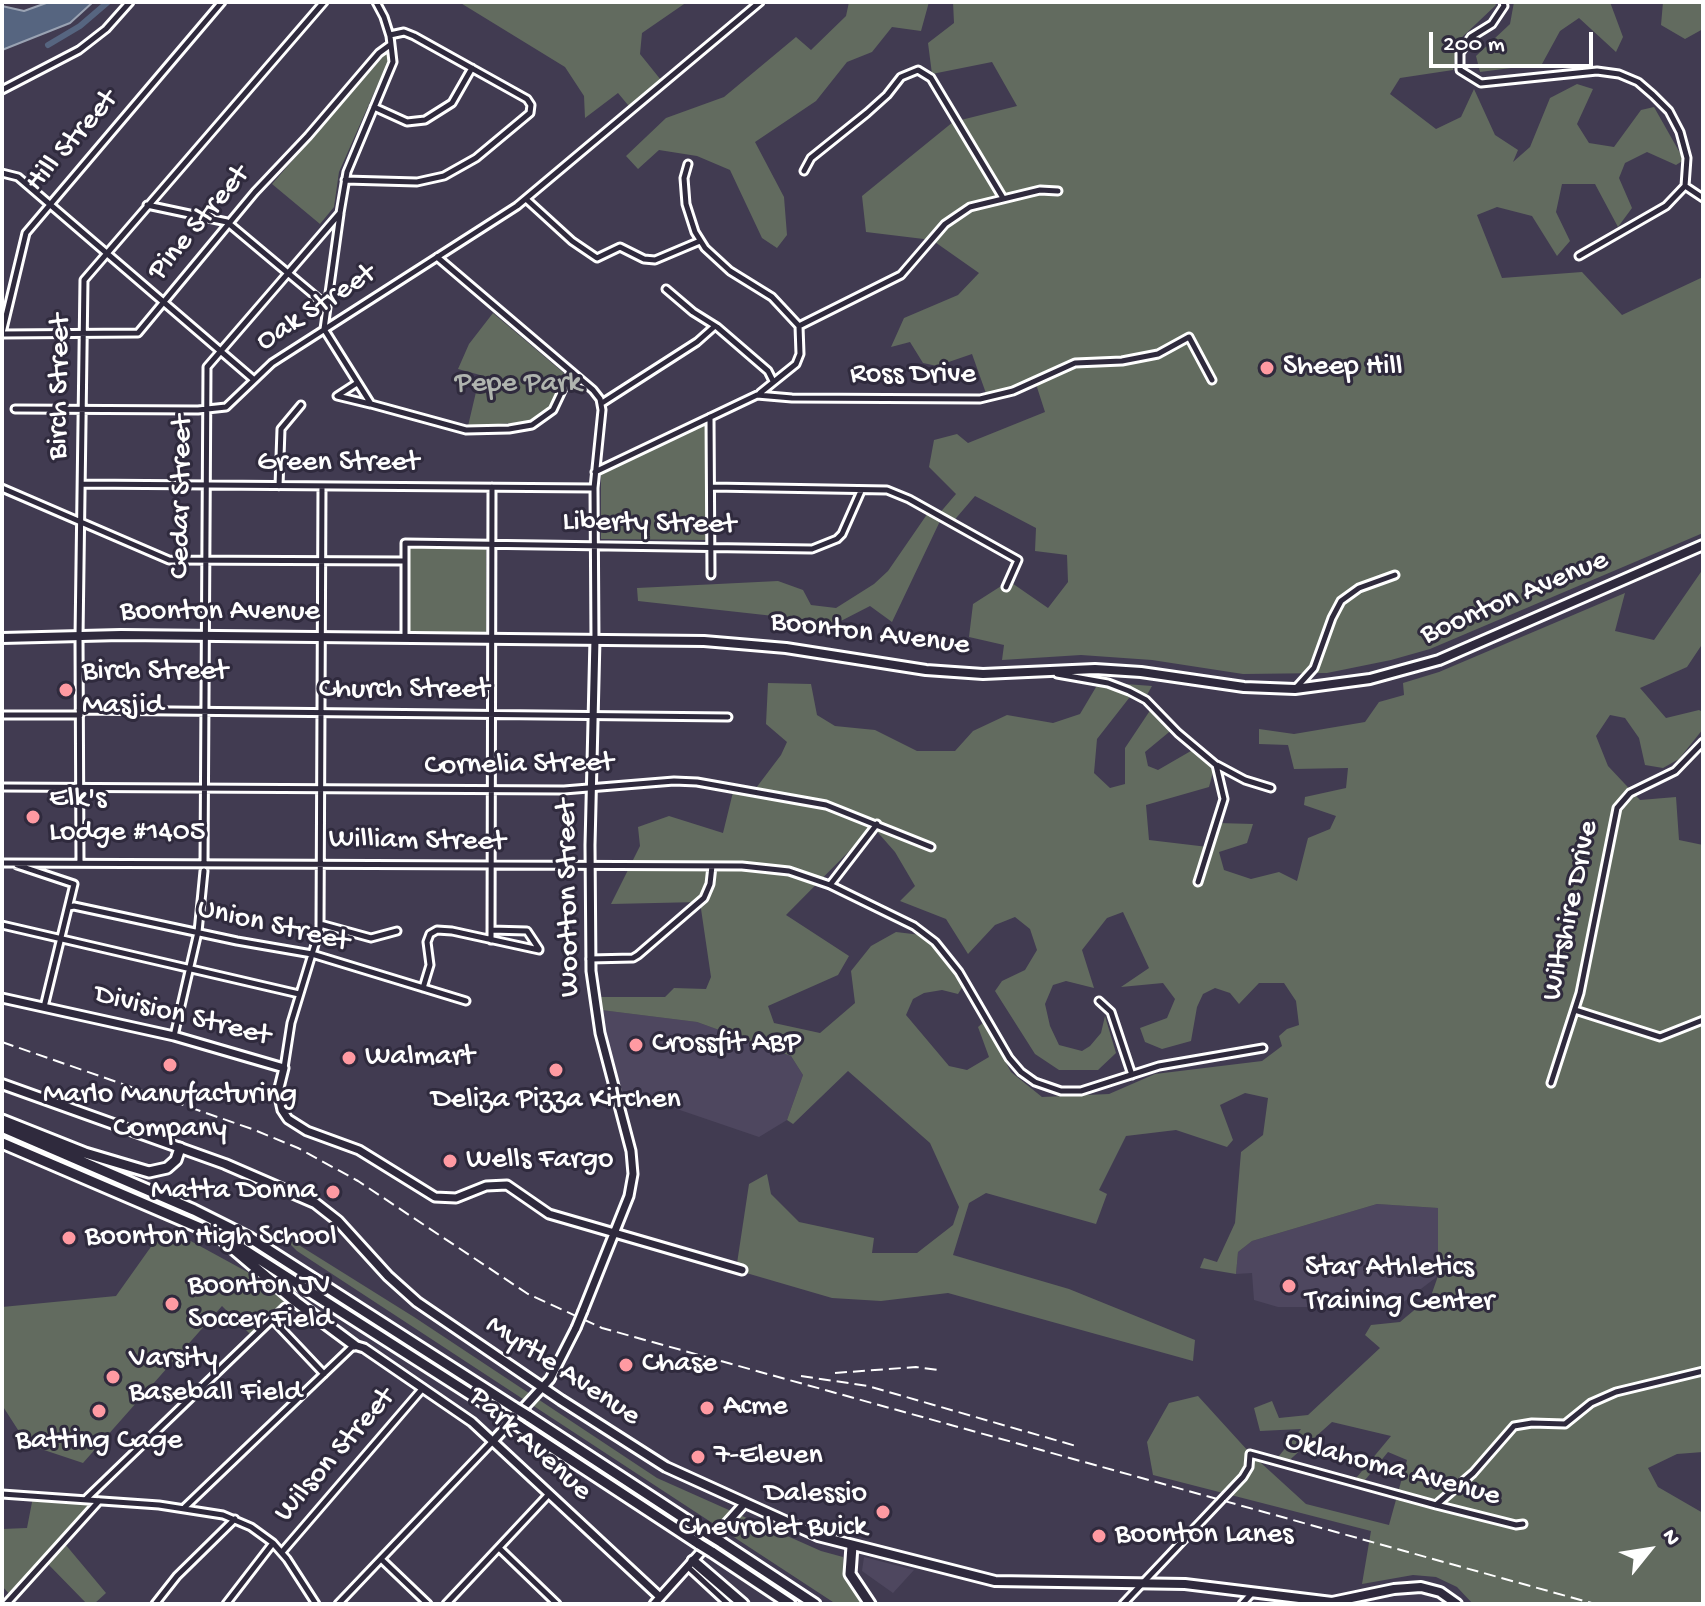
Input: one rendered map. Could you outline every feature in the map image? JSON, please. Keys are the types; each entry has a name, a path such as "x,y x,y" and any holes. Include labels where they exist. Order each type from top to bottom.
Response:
{"highway":[{"path":"2,1120 85,1153 149,1172 167,1168 176,1160 180,1148"},
{"path":"2,1127 194,1210 250,1238 815,1604"},
{"path":"2,1143 219,1236 297,1281 790,1604"},
{"path":"219,1236 231,1250 354,1345"},
{"path":"852,1546 850,1574 870,1604"},
{"path":"691,1564 743,1604"}],"main road":[{"name":"Boonton Avenue","path":"2,638 204,636 704,641 753,644 926,670 983,674 1073,669 1141,672 1244,687 1295,689 1370,679 1432,662 1703,545"},
{"name":"Myrtle Avenue","path":"2,1084 239,1169 326,1210 417,1302 543,1388 666,1467 803,1531 985,1580 1014,1583 1143,1583 1254,1591 1321,1602 1345,1602 1409,1587 1434,1589 1451,1602"}],"street":[{"path":"2,90 79,50 106,29 130,2"},
{"name":"Hill Street","path":"2,334 26,233 222,2"},
{"name":"Birch Street","path":"80,863 79,637 84,280 324,2"},
{"path":"371,404 324,330 345,180 393,62 390,35 376,2"},
{"name":"Oak Street","path":"15,409 219,410 229,406 272,363 526,199 760,2"},
{"path":"1503,2 1504,6 1492,24 1471,37 1460,53 1460,70 1481,83 1597,71 1619,74 1638,82 1669,111 1680,132 1687,158 1685,186 1666,206 1579,256"},
{"path":"345,180 417,182 444,176 476,158 529,116 531,105 527,99 414,36 404,32 390,35"},
{"name":"Pine Street","path":"2,334 138,333 255,192 379,53 390,45"},
{"path":"374,107 407,122 425,120 452,103 472,68"},
{"path":"804,171 811,158 877,104 901,77 918,70 931,78 1003,198"},
{"path":"688,164 684,193 700,241 730,271 772,297 799,326 800,354 796,364 757,395"},
{"path":"2,173 18,177 253,380"},
{"path":"1685,186 1703,198"},
{"path":"799,326 901,275 954,217 970,207 1040,190 1058,191"},
{"path":"526,199 572,241 597,258 620,247 644,259 655,260 700,241"},
{"path":"147,205 230,224 326,305"},
{"name":"Cedar Street","path":"204,863 207,367 340,213"},
{"path":"437,257 593,390 602,403 697,342 715,326"},
{"path":"666,289 768,371 773,381"},
{"name":"Ross Drive","path":"595,472 757,395 980,399 1013,391 1075,363 1122,361 1158,354 1189,337 1212,380"},
{"path":"357,383 337,396 466,430 509,429 532,425 553,410 571,372"},
{"name":"Wootton Street","path":"338,1604 543,1388 559,1365 576,1328 630,1190 633,1163 600,1033 590,959 594,488 602,403"},
{"path":"279,486 281,429 301,405"},
{"path":"710,417 711,575"},
{"name":"Green Street","path":"82,484 594,488"},
{"path":"284,1068 291,1023 320,924 322,486"},
{"path":"491,940 492,487"},
{"path":"712,487 887,490 909,499 1018,560 1006,587"},
{"path":"2,488 162,558 177,561 405,561 405,638"},
{"name":"Liberty Street","path":"405,561 405,543 712,546 797,550 820,547 842,534 861,491"},
{"path":"1295,689 1314,668 1341,601 1359,588 1395,575"},
{"path":"1040,671 1086,678 1129,691 1146,700 1178,733 1216,765 1245,780 1271,788"},
{"name":"Church Street","path":"2,715 203,710 728,717"},
{"name":"Wiltshire Drive","path":"1551,1083 1575,1010 1617,808 1630,793 1675,771 1703,742"},
{"path":"1198,882 1224,799 1216,765"},
{"name":"Cornelia Street","path":"2,787 591,789 674,781 712,784 813,801 931,847"},
{"path":"830,885 877,824"},
{"path":"6,863 70,881 74,887 44,1007"},
{"name":"William Street","path":"6,863 776,868 830,885 901,919 935,942 959,972 1009,1058 1035,1082 1061,1091 1081,1091 1159,1066 1263,1048"},
{"path":"590,959 633,958 638,955 704,898 710,884 712,866"},
{"path":"174,1036 198,932 204,871"},
{"name":"Union Street","path":"69,907 312,954 466,1001"},
{"path":"320,924 371,938 397,931"},
{"path":"2,925 299,994"},
{"path":"423,988 430,965 427,942 433,932 452,931 539,950 527,931 491,930"},
{"name":"Division Street","path":"2,998 174,1036 284,1068 278,1092 282,1110 288,1119 307,1131 359,1150 426,1193 446,1199 486,1186 507,1185 549,1214 742,1270"},
{"path":"1099,1001 1111,1012 1132,1075"},
{"path":"1575,1010 1660,1037 1703,1020"},
{"path":"86,1499 285,1307"},
{"path":"273,1320 324,1374"},
{"path":"185,1508 354,1345"},
{"name":"Park Avenue","path":"354,1345 364,1348 423,1388 494,1440 660,1597"},
{"path":"1436,1505 1473,1473 1514,1426 1523,1423 1565,1424 1591,1403 1616,1392 1703,1371"},
{"name":"Wilson Street","path":"282,1552 423,1388"},
{"name":"Oklahoma Avenue","path":"1143,1583 1243,1477 1249,1467 1250,1454 1436,1505 1516,1525 1523,1524"},
{"path":"2,1494 185,1508 235,1519 282,1552 316,1604"},
{"path":"446,1604 549,1494"},
{"path":"6,1604 99,1500"},
{"path":"654,1604 744,1504"},
{"path":"155,1604 177,1576 235,1519"},
{"path":"226,1604 273,1543"},
{"path":"499,1548 557,1604"},
{"path":"381,1559 428,1604"},
{"path":"691,1564 728,1604"},
{"path":"1123,1604 1143,1583"},
{"path":"1242,1604 1254,1591"}],"shaded area":[{"path":"601,1010 697,1022 791,1056 803,1075 787,1120 759,1137 633,1094 622,1097"},
{"path":"1377,1204 1438,1208 1438,1276 1397,1307 1278,1307 1254,1300 1252,1273 1236,1274 1238,1252 1252,1241"},
{"path":"864,1557 914,1570 893,1593 862,1571"}],"green space":[{"path":"459,2 687,2 642,33 640,54 665,85 633,111 618,93 585,118 584,96 565,67"},
{"path":"849,2 929,2 921,31 892,27 872,52 847,62 816,101 755,142 784,197 787,235 777,248 762,238 730,170 697,156 659,150 638,169 626,156 666,118 724,97 796,37 811,50 846,16"},
{"path":"953,2 1494,2 1496,5 1458,41 1453,70 1400,78 1390,94 1436,129 1461,117 1474,89 1495,135 1518,150 1513,162 1530,147 1550,98 1577,84 1593,89 1577,124 1589,143 1614,147 1641,110 1654,107 1684,160 1676,165 1647,152 1625,163 1619,178 1632,208 1618,227 1595,184 1562,184 1556,212 1570,241 1557,256 1532,216 1497,207 1477,215 1502,278 1582,272 1622,315 1703,277 1703,533 1430,649 1327,673 1243,674 1152,660 1081,655 1002,660 1004,645 969,637 973,604 1009,581 1048,608 1068,582 1067,555 1035,551 1036,528 975,496 951,524 941,519 892,622 870,606 837,623 638,601 637,588 778,581 803,590 811,605 836,608 874,584 888,571 930,510 938,515 956,494 929,467 934,440 957,434 968,443 1045,412 1035,381 988,399 972,354 937,366 923,363 910,342 891,347 904,318 958,295 979,273 932,240 866,232 862,196 953,122 1017,106 992,62 932,74 928,43 954,23"},
{"path":"1514,2 1610,2 1623,37 1616,52 1579,18 1560,31 1542,64 1480,72 1476,56 1510,24"},
{"path":"1663,2 1703,2 1703,29 1685,39 1661,25"},
{"path":"387,52 389,66 339,172 334,207 320,224 272,184"},
{"name":"Pepe Park","path":"493,313 565,374 550,410 531,422 468,426 480,375 458,369 469,344"},
{"path":"707,422 708,540 601,539 601,473"},
{"path":"408,546 486,549 486,632 407,632"},
{"path":"1703,569 1703,643 1687,667 1640,688 1666,718 1699,710 1703,712 1703,729 1679,759 1663,768 1645,765 1639,738 1625,718 1610,715 1596,736 1608,766 1640,800 1676,797 1679,840 1703,845 1703,1452 1677,1454 1648,1468 1658,1487 1703,1513 1703,1604 1473,1604 1457,1587 1436,1577 1413,1575 1362,1584 1371,1531 1153,1475 1147,1442 1169,1403 1198,1396 1249,1452 1306,1504 1389,1525 1407,1460 1388,1452 1361,1485 1352,1483 1391,1436 1332,1422 1284,1465 1274,1462 1301,1429 1260,1431 1254,1408 1272,1401 1279,1418 1308,1415 1380,1348 1365,1335 1371,1325 1400,1322 1431,1296 1438,1276 1438,1208 1377,1204 1252,1241 1238,1252 1236,1274 1200,1268 1204,1258 1217,1262 1235,1223 1241,1152 1263,1135 1268,1098 1245,1093 1220,1105 1233,1140 1227,1147 1176,1130 1126,1136 1099,1190 1107,1194 1096,1224 986,1193 969,1203 953,1255 1069,1289 1195,1340 1193,1361 948,1293 881,1301 832,1298 736,1270 749,1184 767,1174 771,1194 799,1222 874,1238 872,1253 917,1253 953,1225 959,1207 930,1143 848,1071 793,1124 787,1120 803,1075 791,1056 697,1022 601,1010 599,997 665,997 674,988 706,989 711,977 700,902 611,904 640,846 638,827 669,816 723,833 734,788 753,792 781,755 787,742 766,724 768,683 811,684 817,715 835,726 875,730 917,751 955,751 973,731 1007,715 1053,723 1080,714 1099,682 1152,686 1144,700 1133,693 1097,739 1094,773 1110,788 1125,784 1125,748 1153,706 1174,728 1145,752 1148,766 1158,770 1196,748 1215,765 1209,787 1146,805 1149,840 1208,847 1218,823 1253,824 1247,843 1219,852 1224,870 1251,879 1279,872 1297,881 1308,838 1330,829 1336,816 1304,805 1305,797 1346,788 1348,768 1294,769 1288,745 1259,744 1259,729 1294,734 1365,722 1379,702 1404,695 1403,683 1439,672 1625,593 1615,631 1654,640","holes":["873,827 895,852 915,886 900,901 946,919 968,954 995,925 1015,917 1030,929 1037,950 1025,970 1002,981 995,991 1035,1054 1059,1070 1098,1070 1116,1053 1105,1016 1101,1033 1090,1046 1082,1051 1059,1045 1045,1004 1053,985 1066,981 1094,988 1082,950 1107,918 1123,912 1149,968 1121,987 1163,983 1175,999 1167,1018 1140,1028 1145,1042 1162,1049 1191,1041 1197,1007 1203,994 1215,988 1230,993 1239,1004 1259,983 1284,983 1296,1001 1299,1025 1279,1036 1282,1046 1262,1061 1155,1074 1109,1094 1042,1097 1011,1072 984,1022 978,1027 989,1057 967,1070 949,1066 906,1015 913,999 924,993 942,990 958,994 963,986 933,943 921,935 896,932 871,946 851,971 855,1003 820,1033 774,1023 768,1006 838,975 849,956 786,915"]},
{"path":"165,1227 273,1286 293,1302 255,1339 222,1306 83,1463 38,1448 20,1433 2,1405 2,1307 116,1296"},
{"path":"278,1232 414,1317 657,1478 821,1551 843,1557 845,1572 865,1604 836,1604 297,1251"},
{"path":"33,1497 99,1501 65,1544 106,1593 94,1604 87,1604 47,1563 13,1598 2,1586 2,1529 27,1528"}],"water":[{"path":"49,2 93,2 70,23 2,50 2,6 24,11"}],"waterway":[{"path":"48,45 80,26 108,2"}],"railway":[{"path":"2,1042 298,1148 358,1181 528,1294 602,1328 1595,1604"},
{"path":"835,1373 916,1367 938,1370"},
{"path":"801,1376 868,1386 1076,1446"}],"place":[{"name":"Sheep Hill","path":"1267,368"},
{"name":"Birch Street Masjid","path":"66,690"},
{"name":"Elk's Lodge #1405","path":"33,817"},
{"name":"Crossfit ABP","path":"636,1045"},
{"name":"Walmart","path":"349,1058"},
{"name":"Marlo Manufacturing Company","path":"170,1065"},
{"name":"Deliza Pizza Kitchen","path":"556,1070"},
{"name":"Wells Fargo","path":"450,1161"},
{"name":"Matta Donna","path":"333,1192"},
{"name":"Boonton High School","path":"69,1238"},
{"name":"Star Athletics Training Center","path":"1289,1286"},
{"name":"Boonton JV Soccer Field","path":"172,1304"},
{"name":"Chase","path":"626,1365"},
{"name":"Varsity Baseball Field","path":"113,1377"},
{"name":"Acme","path":"707,1408"},
{"name":"Batting Cage","path":"99,1411"},
{"name":"7-Eleven","path":"698,1457"},
{"name":"Dalessio Chevrolet Buick","path":"883,1512"},
{"name":"Boonton Lanes","path":"1099,1536"}]}
